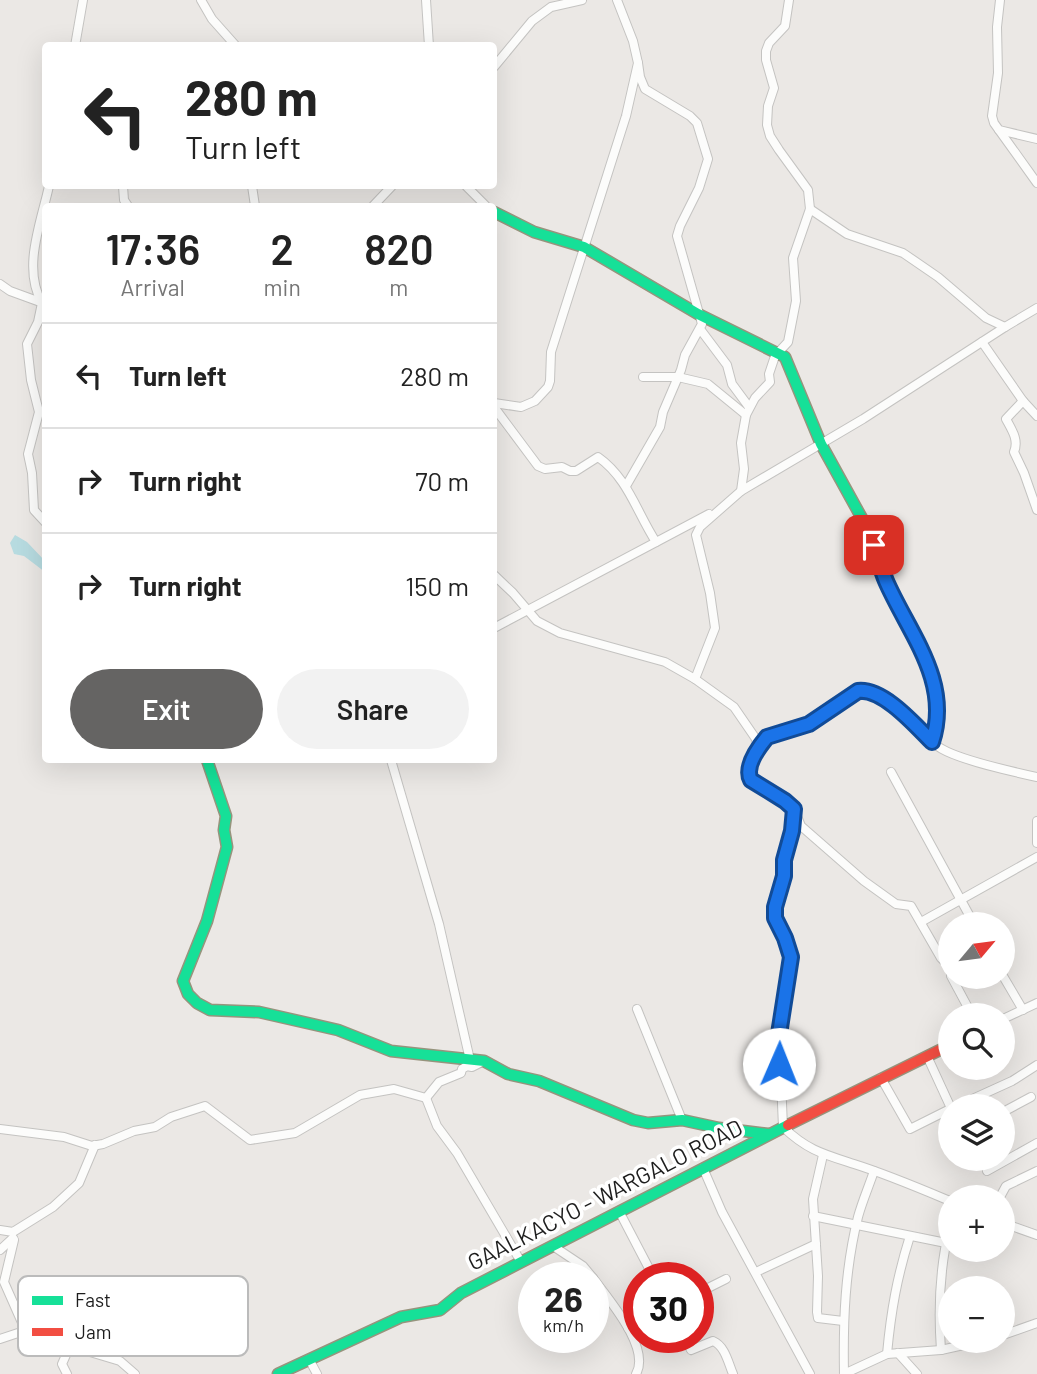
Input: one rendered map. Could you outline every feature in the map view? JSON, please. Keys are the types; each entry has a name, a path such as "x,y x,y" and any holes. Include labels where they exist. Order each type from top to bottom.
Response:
{"street":[{"path":"76,42 83,0"},
{"path":"201,0 212,19 234,42"},
{"path":"426,0 429,42"},
{"path":"497,63 532,21 551,7 582,0"},
{"path":"617,0 633,41 640,78 645,89 697,123 708,159 699,188 677,236 701,319 700,329 685,355 660,427 626,486"},
{"path":"741,491 744,469 741,443 747,411 770,382 769,374 788,342 796,301 793,258 810,209 808,190 774,143 766,125 774,88 766,51 769,43 785,26 789,0"},
{"path":"1000,0 997,27 998,73 992,116 1037,183"},
{"path":"497,405 525,406 535,401 548,387 551,352 626,116 638,63"},
{"path":"999,130 1037,139"},
{"path":"376,203 389,189"},
{"path":"469,189 483,203"},
{"path":"810,209 847,234 903,253 966,298 986,318 1005,327"},
{"path":"497,214 534,232 584,247 698,314 785,357 821,444 864,522 886,581 935,683 937,710 932,742"},
{"path":"42,222 32,273 34,289 42,301"},
{"path":"0,284 10,291 42,303"},
{"path":"695,679 715,628 710,593 695,540 700,527 741,491 1037,308"},
{"path":"42,310 27,344 31,380 39,412 28,454 34,510 42,519"},
{"path":"700,329 727,365 732,384 747,411"},
{"path":"982,342 1023,401 1037,416"},
{"path":"643,377 678,377 708,384 747,411"},
{"path":"1023,401 1006,419 1015,435 1014,452 1037,510"},
{"path":"497,409 538,466 545,469 562,467 576,471 598,457 626,486 634,498 640,518 656,542"},
{"path":"497,626 718,509"},
{"path":"497,578 537,621 560,634 665,663 695,679 734,707 756,739 758,750"},
{"path":"938,953 911,906 891,901 812,836 801,825 794,809 785,801 751,780 748,768 758,750 771,735 809,724 858,691 866,690 886,701 943,750 1037,777"},
{"path":"208,763 226,816 224,830 227,847 207,921 183,981 188,993 197,1003 210,1010 269,1014 338,1030 391,1051 484,1061 508,1074 539,1081 633,1120 648,1123 682,1120 768,1134"},
{"path":"392,763 439,924 470,1060"},
{"path":"891,772 967,912"},
{"path":"794,809 792,831 784,860 784,876 775,907 775,918 791,957 779,1034 783,1127 800,1143 823,1155 874,1171 938,1196"},
{"path":"1037,821 1037,843"},
{"path":"921,922 1037,857"},
{"path":"1011,989 1023,1010"},
{"path":"1015,1014 1036,1005"},
{"path":"637,1009 682,1120"},
{"name":"GAALKACYO - WARGALO ROAD","path":"522,1262 768,1134 938,1051"},
{"path":"927,1056 944,1094"},
{"path":"426,1098 439,1082 461,1073 467,1066 472,1067 484,1061"},
{"path":"983,1094 1012,1081 1037,1065"},
{"path":"881,1078 910,1129 938,1114"},
{"path":"0,1129 64,1137 95,1145 134,1131 155,1127 171,1117 205,1106 250,1140 295,1133 360,1095 394,1090 426,1098"},
{"path":"1015,1106 1031,1097"},
{"path":"426,1098 437,1126 457,1153 522,1262"},
{"path":"1015,1155 1037,1143"},
{"path":"0,1251 13,1236 53,1208 79,1183 95,1145"},
{"path":"823,1155 813,1199 818,1318 843,1321"},
{"path":"703,1168 722,1212 810,1374"},
{"path":"874,1171 856,1225 848,1263 843,1321 844,1374 887,1354 938,1350"},
{"path":"1008,1185 1037,1171"},
{"path":"619,1211 646,1262"},
{"path":"813,1216 938,1241"},
{"path":"1015,1227 1037,1234"},
{"path":"0,1230 13,1236"},
{"path":"13,1236 2,1279 4,1295 18,1319"},
{"path":"887,1354 896,1281 910,1236"},
{"path":"756,1272 816,1244"},
{"path":"553,1245 577,1262"},
{"name":"GAALKACYO - WARGALO ROAD","path":"278,1374 401,1317 444,1310 461,1293 518,1264"},
{"path":"714,1285 726,1279"},
{"path":"609,1301 623,1321"},
{"path":"1015,1331 1037,1323"},
{"path":"0,1339 18,1333"},
{"path":"714,1341 722,1348 733,1374"},
{"path":"636,1374 640,1353"},
{"path":"898,1353 916,1374"},
{"path":"66,1356 62,1364 67,1374"},
{"path":"103,1356 120,1361 135,1374"},
{"path":"309,1359 317,1374"}],"water":[{"path":"15,535 27,542 42,558 42,570 24,556 14,554 10,543"}],"traffic: fast":[{"path":"497,214 534,232 584,247 698,314 785,357 821,444 864,522 886,581 917,641"},
{"path":"208,763 226,816 224,830 227,847 207,921 183,981 188,994 197,1003 210,1010 259,1012 338,1030 391,1051 484,1061 508,1074 539,1081 633,1120 648,1123 682,1120 768,1134"},
{"path":"278,1374 401,1317 440,1310 461,1293 788,1125"}],"traffic: jam":[{"path":"917,641 935,690 932,742"},
{"path":"788,1125 938,1051"}],"route":[{"path":"779,1064 779,1034 791,957 775,918 775,907 784,876 784,860 792,831 794,809 751,780 748,768 767,737 809,724 858,691 866,690 886,701 932,742 935,734 935,683 911,627 886,581 874,545"}]}
